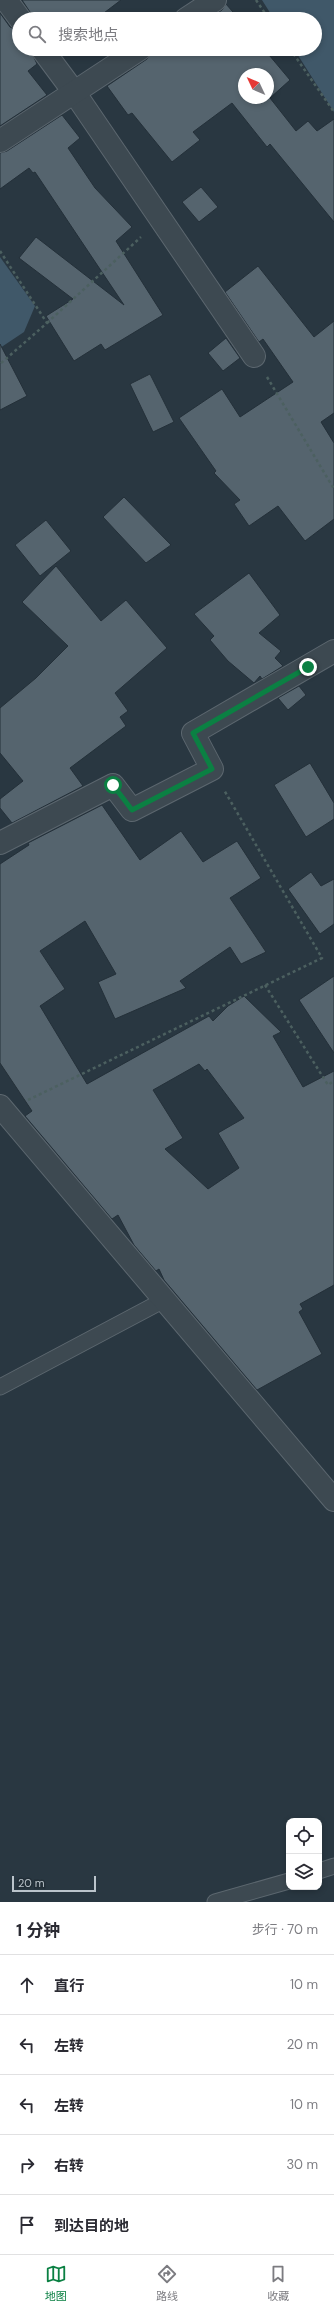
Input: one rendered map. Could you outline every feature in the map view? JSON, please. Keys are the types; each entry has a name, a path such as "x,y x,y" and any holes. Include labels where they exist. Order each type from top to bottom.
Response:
{"street":[{"path":"6,0 15,12"},
{"path":"197,12 215,0"},
{"path":"47,56 74,92 254,356"},
{"path":"0,141 129,56"},
{"path":"0,843 113,785 132,810 212,769 193,733 334,651"},
{"path":"2,1109 334,1500"}],"lane":[{"path":"0,1387 164,1300"},
{"path":"322,1870 334,1866"},
{"path":"215,1902 286,1881"}],"path":[{"path":"256,0 265,12"},
{"path":"295,56 334,112"},
{"path":"0,364 161,219"},
{"path":"0,251 47,323"},
{"path":"254,356 334,489"},
{"path":"2,1109 322,958 212,769"},
{"path":"265,985 328,1085 334,1081"}],"water":[{"path":"262,0 334,0 334,112 298,56 322,56 322,12 270,12"},
{"path":"0,257 35,306 24,332 0,348"}],"building":[{"path":"22,0 121,0 105,12 30,12"},
{"path":"226,4 233,12 219,12"},
{"path":"0,13 12,28 12,56 33,56 37,64 28,71 47,95 0,126"},
{"path":"148,56 270,56 290,80 274,94 274,68 238,68 238,104 274,103 296,131 308,121 317,131 334,119 334,222 270,144 267,147 232,103 193,132 200,140 172,162 132,113 128,115 107,86 147,59"},
{"path":"62,115 80,138 68,148 95,188 132,227 116,241 163,315 105,350 101,344 74,361 46,316 73,299 19,258 36,237 124,305 35,172 33,173 29,168 0,189 0,153 7,151"},
{"path":"201,187 218,207 199,222 182,202"},
{"path":"258,266 314,337 334,321 334,413 321,422 334,443 334,519 305,541 278,506 249,526 234,504 240,500 214,473 216,471 179,418 222,389 240,417 293,382 263,339 259,342 225,292"},
{"path":"226,338 240,358 223,371 208,353"},
{"path":"0,344 27,396 0,410"},
{"path":"150,374 174,422 153,432 130,384"},
{"path":"124,497 171,545 146,563 103,517"},
{"path":"46,520 71,551 40,576 15,545"},
{"path":"56,566 101,621 126,600 167,648 115,693 128,711 120,717 126,726 70,768 83,786 12,823 0,808 0,799 23,781 0,753 0,708 36,678 68,646 22,602"},
{"path":"249,573 280,615 259,633 281,651 275,658 283,666 262,679 260,676 254,683 228,661 210,640 214,636 194,614"},
{"path":"299,686 306,695 288,710 278,698"},
{"path":"310,763 334,803 334,819 306,837 274,785"},
{"path":"102,805 140,860 181,831 203,862 237,841 261,878 230,898 266,952 241,964 230,947 180,981 186,988 115,1019 98,982 116,974 85,921 40,951 65,989 40,1006 87,1084 209,1016 213,1021 228,1006 244,996 281,1032 273,1036 303,1087 334,1071 334,1285 300,1304 303,1309 299,1312 322,1354 257,1390 164,1280 159,1269 156,1271 134,1245 118,1215 112,1219 25,1116 32,1111 0,1063 0,864 29,845 28,843","holes":["199,1064 205,1071 207,1069 244,1118 218,1133 239,1168 208,1189 165,1149 183,1138 153,1090"]},
{"path":"311,872 321,886 334,879 334,924 320,934 288,889"},
{"path":"334,976 334,1053 299,1000"}],"route":[{"path":"113,785 132,810 212,769 193,733 308,667"}]}
